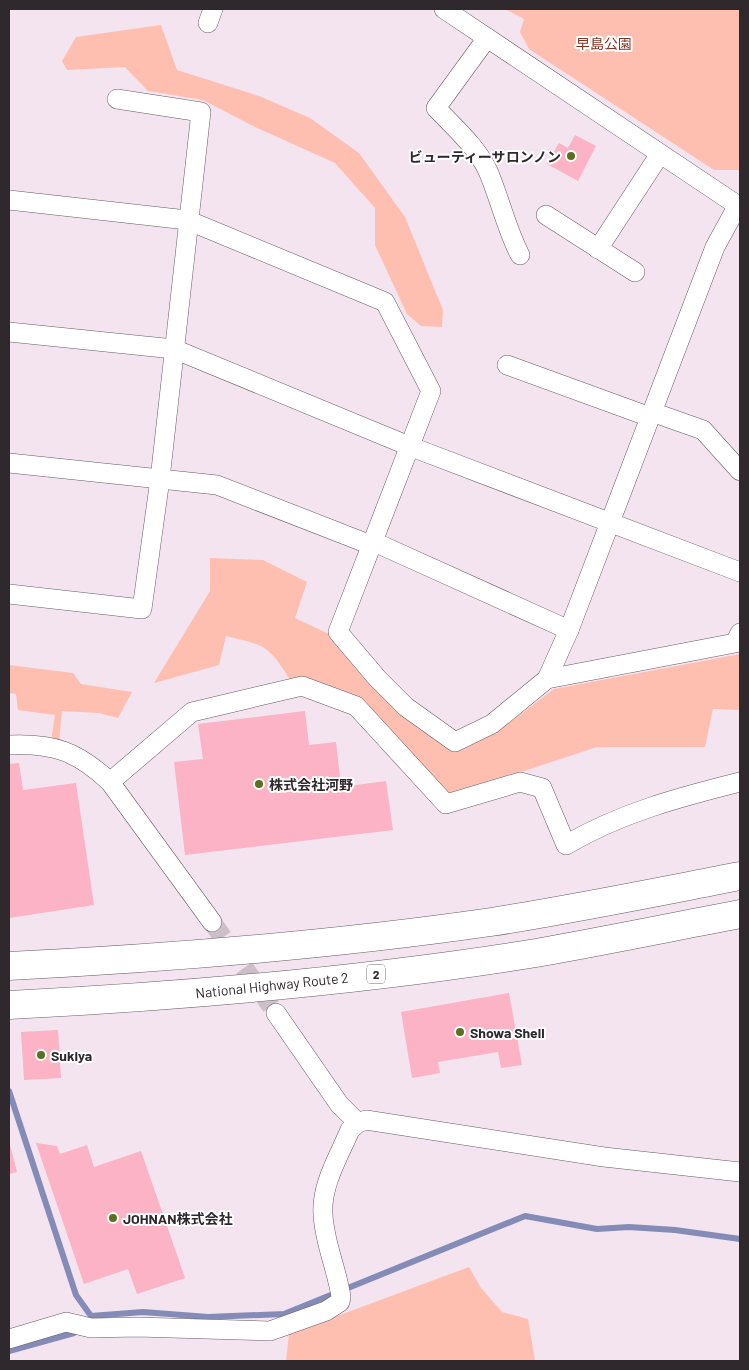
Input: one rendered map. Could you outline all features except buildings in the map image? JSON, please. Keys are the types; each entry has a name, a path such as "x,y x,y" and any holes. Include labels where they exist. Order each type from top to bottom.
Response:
{"highway":[{"path":"9,966 291,946 482,923 740,876"},
{"name":"National Highway Route 2","path":"9,1005 293,985 535,953 740,914"}],"street":[{"path":"444,9 739,206 715,247 569,630 548,679"},
{"path":"487,38 436,108 464,137 487,170 509,232 520,254"},
{"path":"9,594 142,609 160,479 187,220 201,112 118,99"},
{"path":"598,249 660,154"},
{"path":"9,200 187,220 385,302 431,391 338,632 377,678 406,707 455,742 492,724 548,679 735,643 740,633"},
{"path":"546,215 635,272"},
{"path":"9,332 174,349 409,446 740,572"},
{"path":"507,366 703,430 740,471"},
{"path":"9,463 217,485 372,543 569,630"},
{"path":"110,782 192,712 302,686 356,706 446,804 520,782 542,788 566,845 596,827 674,799 740,782"},
{"path":"9,745 31,744 63,750 90,763 110,782 212,922"},
{"path":"276,1013 339,1104 358,1123"},
{"path":"9,1338 66,1322 84,1326 270,1331 326,1312 340,1302 340,1291 326,1237 323,1214 325,1194 350,1130 358,1123 366,1120 604,1158 740,1172"}],"green space":[{"name":"早島公園","path":"505,9 740,9 740,170 714,170 529,49 520,32 524,19"},
{"path":"161,25 177,70 259,96 310,118 359,153 405,217 443,310 442,327 421,326 407,314 375,245 375,208 335,163 253,126 203,100 148,91 125,67 67,70 62,61 76,37"},
{"path":"210,558 263,560 307,582 295,618 329,634 452,748 495,733 554,689 740,654 740,710 713,709 705,747 597,747 448,796 362,700 290,680 271,653 257,645 226,636 219,665 154,683 210,591"},
{"path":"9,665 73,673 81,684 132,692 118,718 99,713 62,711 59,743 51,742 55,715 18,710 16,694 9,693"},
{"path":"469,1267 481,1288 502,1312 528,1319 535,1361 286,1361 289,1334"}],"waterway":[{"path":"9,1091 76,1295 91,1316 143,1312 208,1317 284,1314 525,1216 597,1229 629,1227 675,1230 740,1239"},
{"path":"9,1351 79,1330"}],"tunnel":[{"path":"212,922 276,1013"}],"place":[{"name":"ビューティーサロンノン","path":"571,156"},
{"name":"株式会社河野","path":"259,784"},
{"name":"Showa Shell","path":"460,1032"},
{"name":"Sukiya","path":"41,1055"},
{"name":"JOHNAN株式会社","path":"113,1218"}]}
